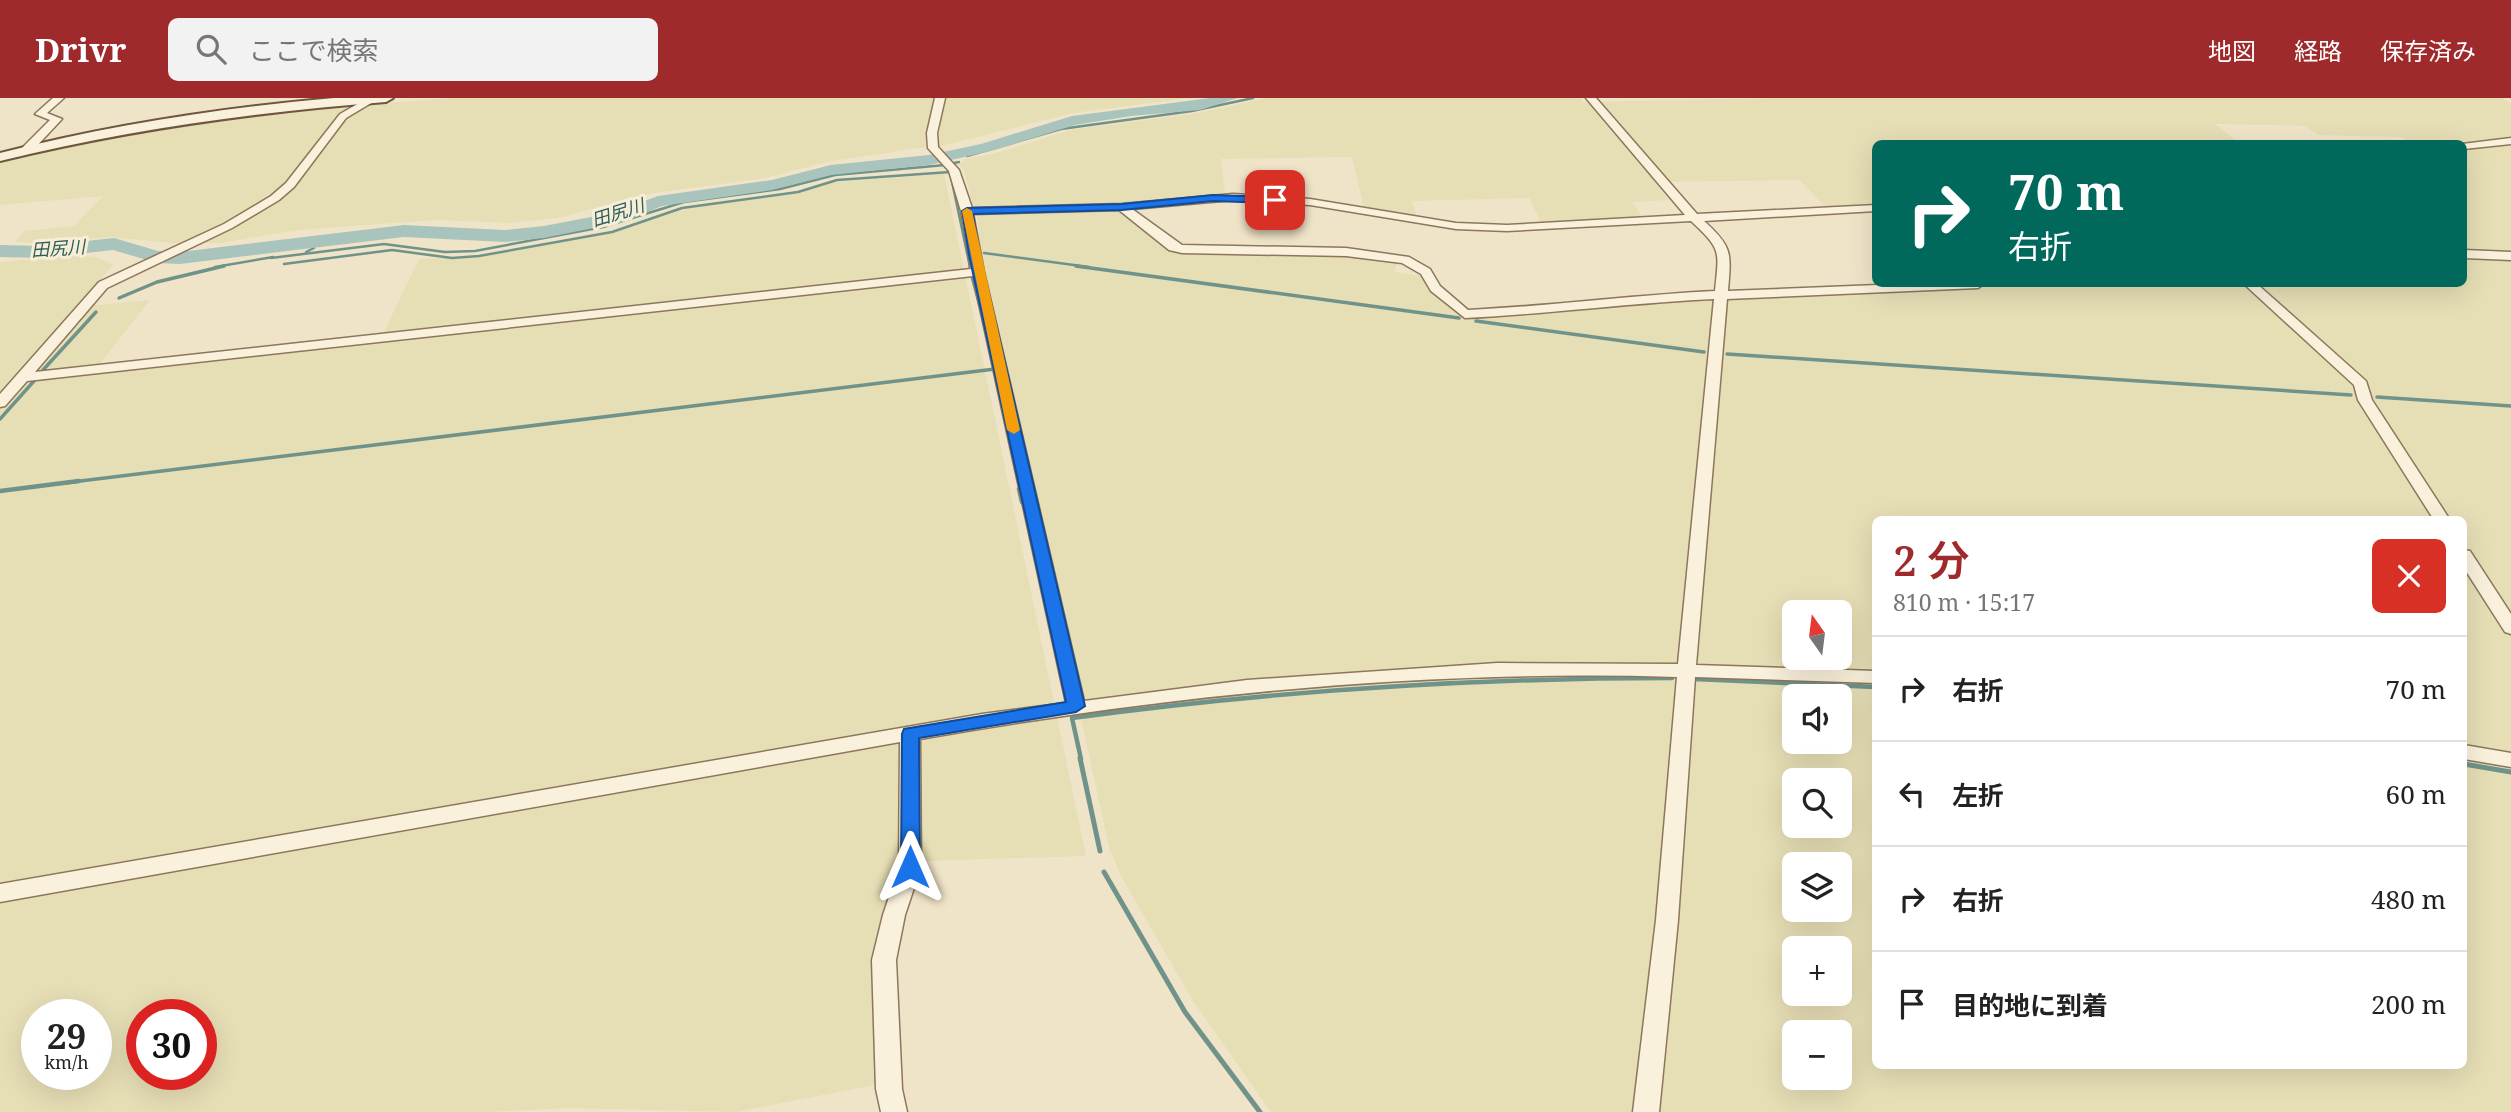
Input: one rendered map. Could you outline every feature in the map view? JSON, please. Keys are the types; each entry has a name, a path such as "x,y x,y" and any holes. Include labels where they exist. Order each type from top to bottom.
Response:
{"street":[{"path":"26,150 36,143 46,128 57,119 40,114 59,98"},
{"path":"0,157 209,114 386,98"},
{"path":"940,98 932,133 933,148 954,170 967,211 978,272 1076,706"},
{"path":"1591,98 1693,218 1723,245 1725,266 1694,572 1689,670 1677,765 1667,920 1646,1112"},
{"path":"0,403 103,285 228,226 275,198 290,185 343,116 365,99"},
{"path":"2467,146 2511,141"},
{"path":"967,211 1122,207 1213,198 1271,199 1310,202 1456,226 1494,228 1872,208"},
{"path":"1122,207 1173,247 1182,249 1346,252 1405,260 1426,272 1435,288 1465,314 1544,310 1628,299 1908,287"},
{"path":"2467,254 2511,256"},
{"path":"23,377 978,272"},
{"path":"2253,287 2361,384 2365,400 2439,516"},
{"path":"2467,560 2511,628"},
{"path":"0,893 1076,706 1247,686 1497,669 1689,670 1872,677"},
{"path":"894,1112 889,1089 884,960 894,915 910,867 911,734"},
{"path":"2467,753 2511,760"}],"shaded area":[{"path":"452,98 934,98 926,147 831,161 765,178 654,193 557,218 510,223 436,220 298,230 221,243 172,243 111,237 38,243 15,242 25,231 74,226 103,196 0,205 0,163 57,148 149,128 271,112"},
{"path":"946,98 1189,98 1073,113 938,147 941,106"},
{"path":"1266,98 1580,98 1583,102 1778,98 2502,98 2511,103 2511,137 2467,141 2406,140 2401,137 2319,135 2305,126 2215,124 2235,140 1872,140 1872,206 1825,207 1800,180 1655,182 1668,200 1632,202 1644,219 1542,224 1529,198 1412,201 1417,218 1364,209 1352,157 1221,159 1225,194 1143,203 973,206 964,170 958,164 964,162 962,160 1000,152 1070,130 1198,113"},
{"path":"2511,144 2511,1112 1271,1112 1193,1001 1121,876 1109,847 982,262 977,214 1118,210 1175,252 1339,253 1398,262 1394,272 1424,276 1431,290 1464,316 1628,303 1959,287 2467,287 2467,149"},
{"path":"944,174 1086,856 925,861 902,867 879,1084 737,1112 566,1108 487,1112 0,1112 0,262 79,255 99,258 113,265 75,307 150,300 95,370 380,340 419,259 478,257 601,235 682,209 791,194 834,182"}],"waterway":[{"name":"田尻川","path":"0,251 41,252 114,244 157,257 180,258 404,231 505,236 544,232 617,218 658,201 772,185 831,170 929,160 985,148 1072,121 1131,111 1200,105 1230,98"},
{"path":"967,156 1061,129 1192,111 1253,98"},
{"path":"954,163 959,162"},
{"path":"271,258 384,244 445,252 475,251 603,227 684,202 780,189 835,175 945,165"},
{"path":"284,264 392,250 452,258 479,256 612,232 682,208 798,192 837,180 950,172 970,267"},
{"path":"306,252 314,248 316,241"},
{"path":"984,253 1089,267"},
{"path":"215,267 273,257"},
{"path":"119,298 157,282 224,266"},
{"path":"970,266 971,270"},
{"path":"1076,266 1459,318"},
{"path":"972,276 980,306"},
{"path":"43,370 96,312"},
{"path":"1476,321 1704,352"},
{"path":"1727,354 2351,395"},
{"path":"64,483 995,369"},
{"path":"0,419 34,381"},
{"path":"2377,397 2511,406"},
{"path":"0,491 79,481"},
{"path":"1019,489 1022,502"},
{"path":"1081,759 1072,718 1297,693 1522,680 1672,678"},
{"path":"1694,679 1872,687"},
{"path":"1080,758 1100,851"},
{"path":"2467,765 2511,772"},
{"path":"1104,872 1185,1012 1260,1112"}],"slow traffic":[{"path":"967,211 974,255 1014,430"}],"route":[{"path":"910,867 911,734 1076,706 974,255 967,211 1122,207 1233,197 1275,200"}]}
